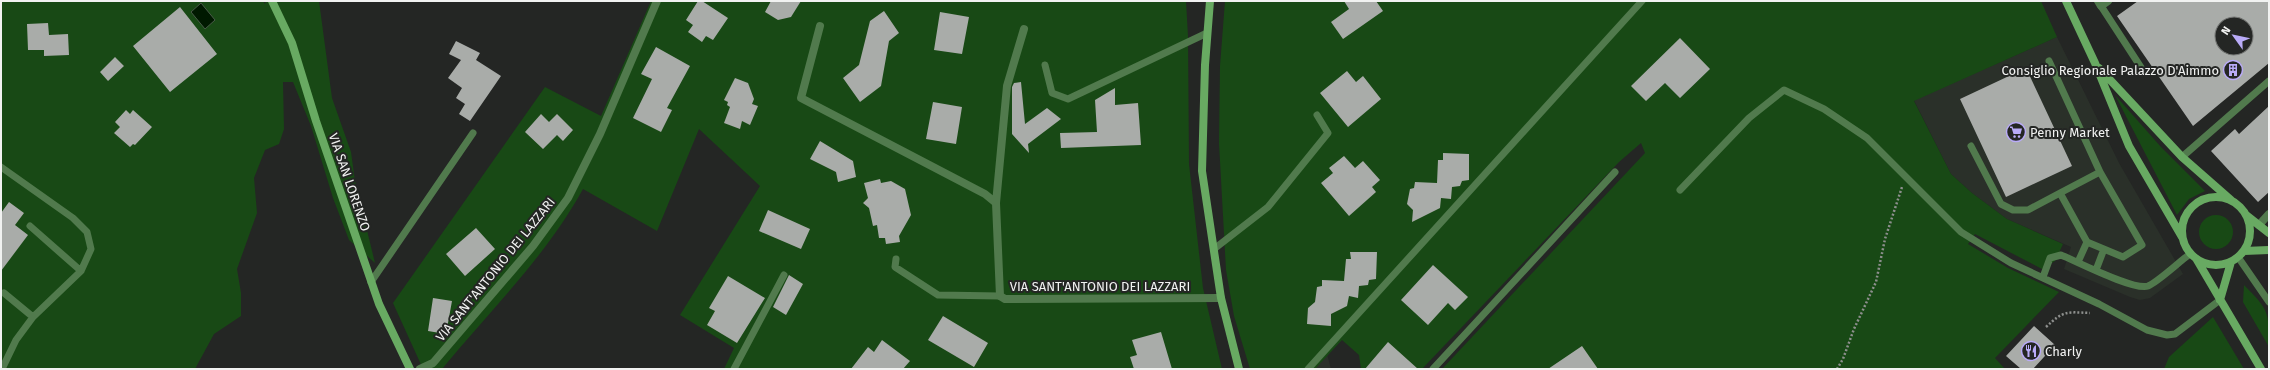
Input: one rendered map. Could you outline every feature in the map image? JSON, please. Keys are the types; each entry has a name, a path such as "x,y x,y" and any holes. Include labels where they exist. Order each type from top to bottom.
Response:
{"main road":[{"name":"VIA SAN LORENZO","path":"272,1 292,43 316,121 379,304 410,369"},
{"path":"1210,1 1207,33 1202,171 1221,298 1239,369"},
{"path":"2066,1 2095,63 2129,146 2182,237 2190,254 2197,260 2261,369"},
{"path":"2095,63 2182,157 2246,215 2269,233"},
{"path":"2182,237 2183,222 2190,208 2203,200 2218,197 2232,201"},
{"path":"2197,260 2214,266 2231,262 2241,254 2249,240 2250,227 2246,215"},
{"path":"2241,254 2269,250"},
{"path":"2220,300 2231,262"}],"street":[{"name":"VIA SANT'ANTONIO DEI LAZZARI","path":"420,369 433,363 533,246 568,198 600,134 657,1"},
{"path":"820,26 801,98 985,194 996,203"},
{"name":"VIA SANT'ANTONIO DEI LAZZARI","path":"1024,28 1007,86 996,203 1000,296 1005,299 1221,298"},
{"path":"2259,225 2269,214"}],"lane":[{"path":"1308,369 1642,1"},
{"path":"2102,3 2142,69"},
{"path":"1045,65 1052,93 1068,100 1207,33"},
{"path":"2049,61 2100,172 2142,245 2123,257 2087,242 2060,194"},
{"path":"2182,157 2269,81"},
{"path":"1680,190 1749,118 1784,90 1824,109 1867,138 1961,232 2011,263 2099,304 2147,330 2167,335 2175,334 2220,300"},
{"path":"1214,249 1268,207 1328,133 1317,115"},
{"path":"371,282 473,133"},
{"path":"1972,146 2001,204 2013,210 2028,210 2100,172"},
{"path":"1,167 73,218 87,232 91,248 81,271 33,317 16,340 2,367"},
{"path":"1433,369 1615,172"},
{"path":"30,226 81,271"},
{"path":"2078,262 2087,242"},
{"path":"2096,270 2104,249"},
{"path":"2043,277 2050,258 2056,255 2061,255 2126,283 2139,286 2148,286 2190,254"},
{"path":"2241,254 2269,302"},
{"path":"896,259 895,267 938,295 1000,296"},
{"path":"734,369 784,275"},
{"path":"4,293 33,317"}],"path":[{"path":"1837,369 1843,359 1854,328 1876,282 1885,239 1905,177"},
{"path":"2046,327 2064,313 2074,311 2091,313 2099,304"}],"shaded area":[{"path":"201,3 215,20 205,29 191,12"},
{"path":"2057,37 2119,163 2183,274 2150,298 2140,300 2130,297 2064,269 2071,247 2007,219 1972,193 1951,174 1914,100"},
{"path":"1327,354 1331,369 1315,369"}],"green space":[{"path":"1,1 263,1 265,4 266,1 319,1 332,98 351,152 355,181 375,263 349,240 333,198 311,126 293,82 283,82 284,129 279,144 265,150 254,178 257,213 237,269 241,293 241,316 214,334 195,369 1,369"},
{"path":"651,1 1186,1 1188,36 1189,164 1203,288 1222,369 724,369 734,348 680,315 760,186 699,129 657,231 583,189 553,237 535,260 442,369 423,369 393,303 545,87 601,116"},
{"path":"1225,1 2041,1 2057,37 1914,101 1951,174 1972,193 2007,219 2063,244 2055,261 2042,269 1975,234 1968,244 2008,268 2059,292 1995,358 2005,369 1442,369 1645,153 1641,143 1619,162 1422,369 1361,369 1359,355 1342,340 1315,369 1250,369 1234,316 1226,270 1219,143 1220,66"},
{"path":"2115,95 2161,147 2205,191 2189,199 2177,215"},
{"path":"2213,215 2219,215 2223,216 2230,222 2233,232 2232,239 2226,246 2219,249 2213,249 2209,248 2202,242 2199,235 2199,229 2200,225 2206,218"},
{"path":"2244,285 2263,306 2266,312 2269,326 2269,347 2243,302"},
{"path":"2213,317 2244,369 2164,369 2169,357"}],"building":[{"path":"698,1 702,1 728,18 713,40 706,36 702,42 688,32 693,25 686,20"},
{"path":"771,1 801,1 791,17 778,20 765,12"},
{"path":"1344,1 1376,1 1383,11 1343,39 1331,22 1349,9"},
{"path":"2138,1 2269,1 2269,63 2193,126 2117,16"},
{"path":"180,7 217,54 170,92 133,46"},
{"path":"884,11 899,33 889,41 881,86 860,102 843,78 859,65 870,21"},
{"path":"940,12 969,17 962,54 934,50"},
{"path":"48,23 49,35 68,34 69,55 44,56 44,50 28,50 27,24"},
{"path":"1680,38 1710,69 1680,98 1665,83 1646,101 1631,86"},
{"path":"456,41 480,53 476,60 501,76 470,121 459,114 465,104 456,98 462,88 448,78 461,60 449,54"},
{"path":"656,47 690,66 667,108 672,110 661,132 633,118 652,79 641,74"},
{"path":"115,57 124,66 108,81 100,72"},
{"name":"Penny Market","path":"2026,68 2072,166 2006,197 1960,99"},
{"path":"1347,71 1356,82 1363,76 1381,99 1348,127 1320,93"},
{"path":"735,78 748,83 754,99 752,104 758,106 750,125 742,121 740,129 724,123 730,107 727,105 728,102 724,100"},
{"path":"1021,82 1025,124 1047,108 1061,119 1028,144 1029,153 1012,134 1012,87 1014,83"},
{"path":"1115,88 1115,105 1138,103 1141,145 1061,148 1060,133 1097,132 1095,100"},
{"path":"933,102 962,107 956,144 926,139"},
{"path":"2269,106 2269,192 2258,202 2211,151 2235,129 2239,134"},
{"path":"126,110 130,114 133,110 152,127 135,145 133,144 130,147 114,133 120,127 115,122"},
{"path":"541,114 549,122 557,114 573,130 563,141 557,135 543,149 525,132"},
{"path":"820,141 853,161 856,177 838,182 836,172 810,159"},
{"path":"1443,153 1469,154 1469,180 1462,181 1460,186 1452,187 1451,199 1441,198 1440,208 1412,222 1413,210 1407,204 1410,189 1414,188 1415,182 1437,183 1438,160 1443,160"},
{"path":"1344,156 1355,168 1363,161 1380,180 1372,187 1376,192 1349,216 1321,183 1333,173 1329,168"},
{"path":"880,179 881,183 891,181 905,189 911,215 899,236 900,242 886,244 885,238 879,238 877,225 873,226 869,208 863,203 868,198 864,183"},
{"path":"9,202 24,213 15,225 28,235 1,271 1,213"},
{"path":"768,210 810,229 801,249 759,231"},
{"path":"476,228 495,249 465,276 446,254"},
{"path":"1350,252 1377,252 1376,279 1369,280 1368,285 1359,286 1358,298 1349,296 1347,306 1331,314 1331,326 1307,324 1308,308 1315,302 1317,287 1322,286 1322,280 1344,281 1346,259 1351,259"},
{"path":"1433,265 1468,297 1455,310 1448,303 1428,325 1401,300"},
{"path":"789,275 803,284 786,315 773,307"},
{"path":"728,276 765,298 737,343 707,325 715,311 709,308"},
{"path":"433,298 452,301 446,334 428,331"},
{"path":"943,316 988,343 974,367 928,340"},
{"name":"Charly","path":"2034,326 2055,345 2033,369 2021,369 2006,356"},
{"path":"1161,332 1172,369 1134,369 1130,357 1137,355 1132,340"},
{"path":"882,340 910,361 903,369 851,369 868,347 874,352"},
{"path":"1388,342 1418,369 1365,369"},
{"path":"1582,346 1598,369 1548,369"}],"place":[{"name":"Consiglio Regionale Palazzo D'Aimmo","path":"2233,70"},
{"name":"Penny Market","path":"2016,132"},
{"name":"Charly","path":"2031,351"}]}
